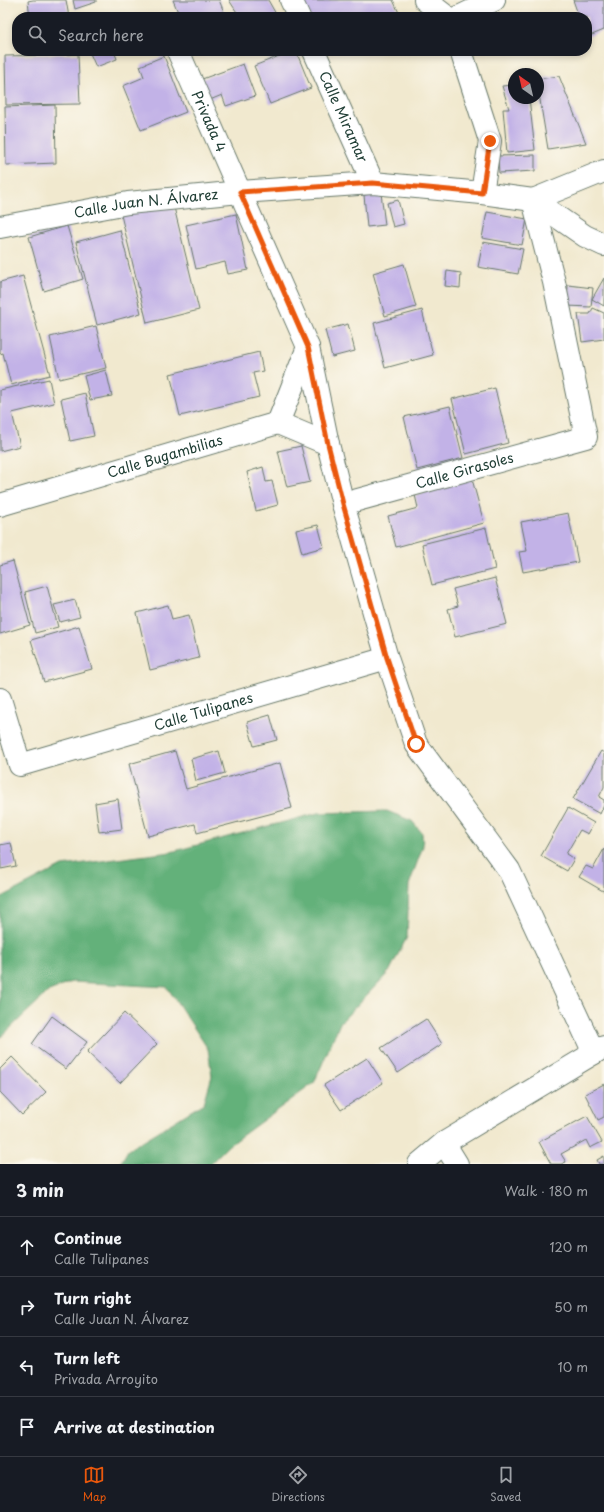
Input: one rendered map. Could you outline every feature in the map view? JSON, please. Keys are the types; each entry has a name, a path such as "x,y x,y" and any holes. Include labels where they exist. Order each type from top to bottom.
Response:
{"street":[{"path":"291,0 297,12"},
{"path":"425,0 441,12"},
{"path":"469,12 494,0"},
{"name":"Privada 4","path":"180,56 240,192"},
{"name":"Calle Miramar","path":"316,56 373,183"},
{"path":"463,56 490,141 482,193"},
{"path":"533,200 604,171"},
{"name":"Calle Juan N. Álvarez","path":"0,227 128,203 240,192 373,183 482,193 533,200"},
{"path":"240,192 308,347 328,444 343,504 387,658 416,744 509,870 599,1050 444,1143 419,1164"},
{"path":"533,200 585,236 604,245"},
{"name":"Calle Girasoles","path":"343,504 586,437 554,282 533,200"},
{"path":"308,347 278,423 328,444"},
{"name":"Calle Bugambilias","path":"0,505 278,423"},
{"name":"Calle Tulipanes","path":"0,699 20,765 387,658"},
{"path":"444,1143 457,1164"}],"green space":[{"path":"387,811 412,821 422,833 423,846 409,885 407,937 389,972 340,1023 314,1083 229,1145 210,1164 120,1164 128,1150 204,1103 212,1076 208,1049 167,987 72,982 49,991 0,1038 0,898 62,866 171,852 318,813"}],"building":[{"path":"66,0 68,12 29,12 28,1"},
{"path":"73,0 96,0 96,2 75,9"},
{"path":"173,0 219,0 224,12 178,12"},
{"path":"229,0 268,0 275,12 237,12"},
{"path":"300,0 393,0 399,12 305,12"},
{"path":"573,0 604,0 604,30 592,35 592,12 577,12"},
{"path":"5,56 78,56 80,104 6,105"},
{"path":"91,56 116,56 117,59 96,67"},
{"path":"164,56 186,112 141,130 123,86 144,77 140,66"},
{"path":"279,56 298,56 311,88 270,104 254,66"},
{"path":"243,64 255,96 226,106 222,95 210,100 202,79"},
{"path":"559,76 586,143 548,149 541,104 544,104 544,78"},
{"path":"502,86 508,86 508,104 530,104 535,150 507,153 503,109 509,109"},
{"path":"55,105 56,163 6,165 5,107"},
{"path":"535,155 535,171 499,173 498,156"},
{"path":"381,193 385,225 367,227 364,195"},
{"path":"398,200 404,224 393,227 387,203"},
{"path":"173,203 199,310 147,323 121,215"},
{"path":"487,212 527,219 522,245 482,238"},
{"path":"236,214 248,270 228,274 225,262 196,269 186,225"},
{"path":"67,226 83,279 44,291 29,237"},
{"path":"120,230 141,313 97,325 76,242"},
{"path":"483,242 523,249 518,274 478,267"},
{"path":"404,264 416,307 385,316 373,273"},
{"path":"447,271 461,273 460,288 445,286"},
{"path":"23,276 50,375 11,385 3,353 0,354 0,282"},
{"path":"604,278 604,306 592,299"},
{"path":"568,285 593,288 591,307 567,306"},
{"path":"593,308 604,313 604,339 582,342 578,314 590,314"},
{"path":"422,310 433,355 385,368 374,323"},
{"path":"348,324 355,351 332,357 325,330"},
{"path":"96,326 106,368 59,379 50,337"},
{"path":"259,352 263,371 253,373 259,397 180,416 170,374"},
{"path":"106,370 112,396 90,400 84,376"},
{"path":"49,379 54,403 12,413 20,446 0,451 0,390"},
{"path":"495,388 508,443 466,454 452,399"},
{"path":"85,393 94,436 70,441 61,399"},
{"path":"450,406 463,458 417,470 404,417"},
{"path":"301,446 310,482 287,487 278,451"},
{"path":"263,467 266,482 272,481 278,505 256,511 247,472"},
{"path":"472,479 484,523 396,547 388,516 418,508 415,495"},
{"path":"568,513 578,562 523,572 519,552 527,551 521,522"},
{"path":"318,525 324,547 302,553 296,530"},
{"path":"486,528 495,569 432,585 422,544"},
{"path":"13,561 30,625 0,634 0,565"},
{"path":"495,578 507,624 455,637 448,609 458,606 453,589"},
{"path":"47,586 58,627 35,633 25,592"},
{"path":"75,600 80,617 60,622 54,605"},
{"path":"168,605 172,619 189,615 199,658 150,670 137,613"},
{"path":"79,626 92,669 44,682 31,640"},
{"path":"270,715 277,740 254,746 247,722"},
{"path":"175,751 186,789 280,763 292,808 197,833 195,824 148,836 129,764"},
{"path":"219,751 225,773 196,781 191,759"},
{"path":"601,751 604,753 604,787 599,797 604,800 604,805 600,814 573,799"},
{"path":"118,799 122,829 99,832 95,803"},
{"path":"568,808 594,823 588,834 580,830 566,854 574,859 567,871 541,856"},
{"path":"11,843 16,866 1,869 0,845"},
{"path":"604,849 603,891 579,877 586,866 593,869"},
{"path":"124,1013 157,1044 120,1083 87,1052"},
{"path":"52,1016 87,1042 66,1069 32,1044"},
{"path":"426,1019 442,1044 398,1073 381,1048"},
{"path":"12,1057 46,1092 22,1115 0,1092 0,1069"},
{"path":"367,1058 383,1083 341,1110 324,1085"},
{"path":"604,1084 604,1117 598,1120 585,1094"},
{"path":"587,1116 602,1142 590,1148 586,1140 561,1154 566,1162 561,1164 551,1164 539,1142"},
{"path":"604,1156 604,1164 599,1164 597,1160"}],"route":[{"path":"416,744 387,658 343,504 328,444 308,347 240,192 373,183 482,193 490,141"}]}
